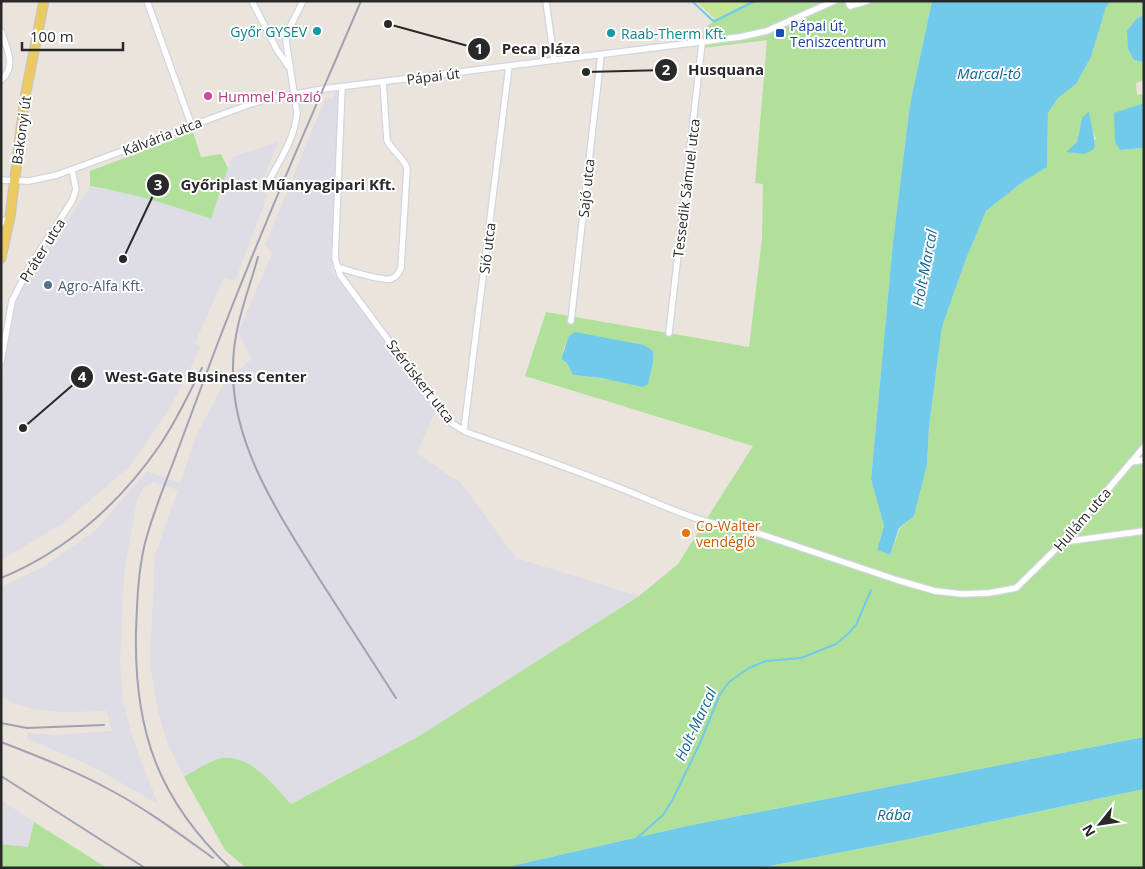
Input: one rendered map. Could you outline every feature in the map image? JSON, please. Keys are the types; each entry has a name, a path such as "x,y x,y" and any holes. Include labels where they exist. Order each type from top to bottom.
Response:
{"main road":[{"name":"Bakonyi út","path":"2,256 10,217 25,97 44,1"}],"street":[{"path":"146,1 191,124"},
{"path":"252,1 277,50 290,68"},
{"path":"266,186 292,136 296,124 286,41 302,1"},
{"path":"546,1 554,60"},
{"name":"Pápai út","path":"323,89 702,43 766,31 834,1"},
{"path":"848,1 850,6 867,1"},
{"path":"1,31 11,64 8,75 1,80"},
{"name":"Tessedik Sámuel utca","path":"669,333 702,43"},
{"name":"Sajó utca","path":"572,321 601,55"},
{"name":"Sió utca","path":"464,430 508,66"},
{"path":"337,267 382,279 390,279 398,275 401,268 408,168 387,140 383,83"},
{"name":"Szérűskert utca","path":"342,88 335,258 337,267 340,275 443,414 453,424 464,430 695,517 742,528 897,580 935,591 989,593 1016,588"},
{"name":"Kálvária utca","path":"1,180 29,181 42,179 72,170 191,124 267,99 323,89"},
{"name":"Práter utca","path":"1,362 12,301 30,266 72,201 76,189 72,170"},
{"path":"1,223 10,217"},
{"name":"Hullám utca","path":"1016,588 1063,542 1144,447"},
{"path":"1131,462 1144,460"},
{"path":"1063,542 1144,531"}],"shaded area":[{"path":"335,92 339,92 332,272 436,408 417,453 460,482 516,558 639,596 416,738 291,804 258,770 221,758 184,777 168,745 159,715 150,665 155,555 178,490 153,482 144,487 137,499 124,574 120,664 123,701 133,739 158,804 93,767 26,738 28,733 52,735 112,731 107,711 63,712 35,709 17,705 1,697 1,587 43,567 95,531 147,471 180,483 197,434 225,381 252,359 238,333 272,253 265,245 326,97 333,99"},
{"path":"278,142 259,190 268,194 235,281 224,277 195,343 201,347 170,408 130,466 62,524 1,560 1,399 8,325 18,294 90,187 121,191 168,204 211,219 232,157"},
{"path":"1,800 34,822 28,848 1,844"}],"green space":[{"path":"696,1 750,1 715,19"},
{"path":"750,1 932,1 910,104 893,242 871,479 884,526 877,550 890,555 900,528 914,516 927,465 929,427 942,327 966,259 986,211 1024,181 1047,166 1048,113 1058,98 1076,83 1091,57 1106,6 1111,1 1144,1 1144,15 1137,18 1128,49 1134,60 1144,62 1144,80 1136,83 1137,95 1144,94 1144,103 1114,114 1120,150 1144,148 1144,737 687,826 502,868 246,868 225,850 184,777 218,759 233,758 243,761 261,773 291,804 416,738 639,596 678,564 753,446 525,376 546,312 749,347 762,239 763,184 755,183 767,40 703,48 704,30 715,19","holes":["1082,118 1090,124 1096,139 1070,148 1077,142","565,345 653,351 653,364 648,384 573,375 567,363 561,359"]},
{"path":"193,132 201,157 221,154 228,168 211,219 151,200 90,186 90,171"},
{"path":"1144,789 1144,868 759,868 905,840"},
{"path":"34,822 107,868 1,868 1,844 28,847"}],"water":[{"name":"Marcal-tó","path":"932,1 1111,1 1106,7 1091,57 1076,84 1058,98 1048,113 1047,167 1024,181 986,211 966,259 942,327 929,427 927,465 914,516 899,528 890,555 877,550 884,526 871,479 893,242 910,104"},
{"path":"1144,15 1143,62 1134,60 1128,49 1127,31 1137,18"},
{"path":"1144,103 1144,148 1120,150 1115,142 1114,113"},
{"path":"1089,111 1094,149 1085,154 1066,152 1077,142 1082,118"},
{"path":"575,332 644,345 653,351 653,364 648,384 643,387 601,378 573,375 567,363 561,359 569,336"},
{"name":"Rába","path":"1144,737 1144,789 905,840 759,868 502,868 687,826"}],"waterway":[{"path":"692,1 715,21 755,1"},
{"name":"Holt-Marcal","path":"637,838 663,815 673,799 699,745 720,694 729,682 749,668 766,661 801,658 836,644 856,625 871,590"}],"railway":[{"path":"230,868 205,842 185,816 168,789 155,761 146,732 140,701 137,668 136,632 141,565 154,513 231,309 361,1"},
{"path":"258,257 242,311 234,353 234,396 240,423 249,451 273,503 396,698"},
{"path":"1,578 48,554 91,523 110,505 145,466 160,445 202,368"},
{"path":"1,723 27,728 104,725"},
{"path":"1,742 73,771 127,799 213,858"},
{"path":"1,776 145,868"}],"place":[{"name":"Peca pláza","path":"388,24"},
{"name":"Győr GYSEV","path":"317,31"},
{"name":"Raab-Therm Kft.","path":"611,33"},
{"name":"Pápai út, Teniszcentrum","path":"780,33"},
{"name":"Husquana","path":"586,72"},
{"name":"Hummel Panzió","path":"208,96"},
{"name":"Győriplast Műanyagipari Kft.","path":"123,259"},
{"name":"Agro-Alfa Kft.","path":"48,285"},
{"name":"West-Gate Business Center","path":"23,428"},
{"name":"Co-Walter vendéglő","path":"686,533"}]}
